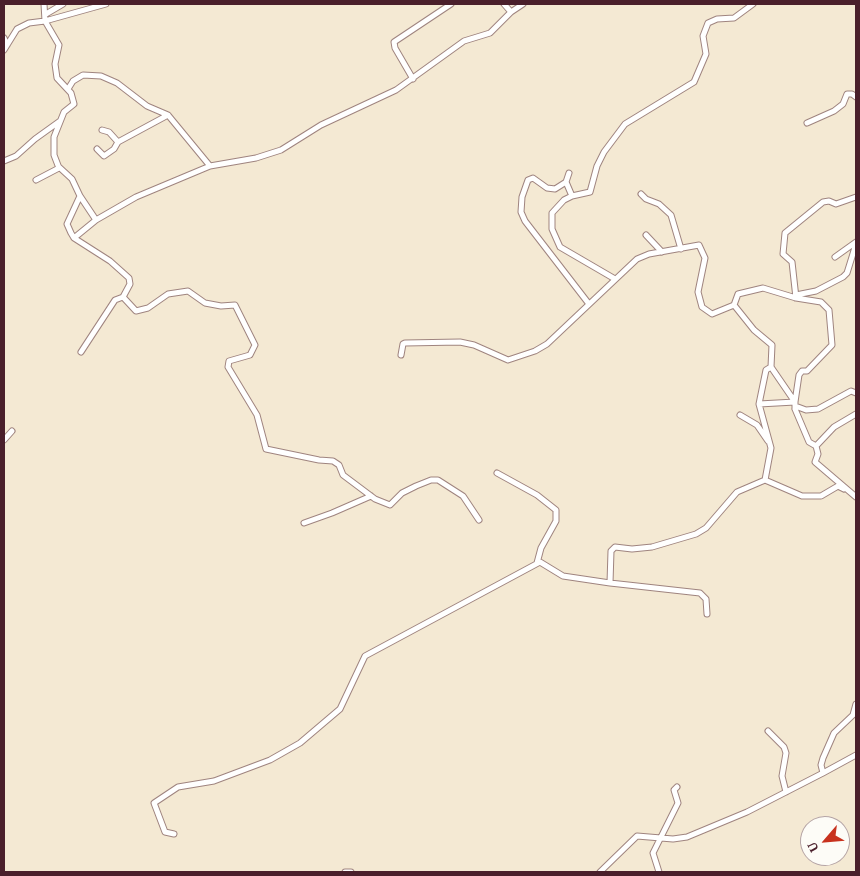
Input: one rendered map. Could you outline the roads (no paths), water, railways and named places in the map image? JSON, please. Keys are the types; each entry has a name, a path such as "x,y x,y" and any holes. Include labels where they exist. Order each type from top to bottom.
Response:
{"street":[{"path":"44,4 45,21 59,45 55,64 57,78 68,89 74,104 64,112 60,120 53,148 58,167 72,179 80,196 96,220"},
{"path":"46,14 63,4"},
{"path":"5,48 17,29 29,23 45,21 106,4"},
{"path":"412,79 395,48 394,42 451,4"},
{"path":"504,4 511,12"},
{"path":"74,238 96,220 126,201 210,166 256,158 281,150 321,125 396,90 464,41 490,34 511,12 523,4"},
{"path":"614,279 565,251 558,242 551,216 559,203 572,196 586,195 590,192 597,166 604,152 626,124 690,86 695,80 706,54 703,36 708,23 717,19 734,18 754,4"},
{"path":"4,38 5,48"},
{"path":"68,89 73,81 83,75 101,76 117,83 147,106 168,115 210,166"},
{"path":"807,124 834,111 843,104 847,94 852,94 856,97"},
{"path":"97,149 104,156 114,149 118,142 168,115"},
{"path":"4,161 16,156 60,120"},
{"path":"102,130 109,132 118,142"},
{"path":"36,180 57,170 58,167"},
{"path":"569,173 566,182 558,188 551,189 542,186 535,179 530,178 522,197 521,212 525,221 589,304"},
{"path":"566,182 572,196"},
{"path":"641,194 646,199 658,204 671,215 681,249"},
{"path":"80,196 67,224 74,238 96,254 110,261 129,278 130,284 123,297 115,300 81,352"},
{"path":"796,297 792,262 783,254 785,233 823,202 829,201 836,204 856,197"},
{"path":"646,235 662,252"},
{"path":"796,297 816,291 848,273 856,243"},
{"path":"835,257 856,243"},
{"path":"401,355 405,342 460,342 474,345 503,359 513,359 547,344 637,259 681,249 693,244 699,245 703,248 705,264 698,292 700,303 712,314 734,305 738,294 757,289 775,290 821,302 826,306 832,342 830,348 807,371 802,371 799,375 795,409 810,442 816,446 818,454 815,462 856,497"},
{"path":"123,297 132,309 139,311 148,308 168,294 188,291 206,303 221,306 235,305 255,345 250,355 229,361 228,367 257,415 266,449 318,460 333,461 339,465 343,475 381,503 390,505 402,493 430,480 438,480 463,496 479,520"},
{"path":"734,305 754,330 772,345 771,367 795,402"},
{"path":"765,480 771,448 760,404 766,370 771,367"},
{"path":"795,409 798,406 806,410 818,409 851,391 856,392"},
{"path":"760,404 795,402"},
{"path":"816,446 834,428 856,414"},
{"path":"740,415 757,425 766,435 771,448"},
{"path":"4,440 12,431"},
{"path":"497,473 537,495 556,510 556,521 541,548 537,563"},
{"path":"610,583 611,551 615,547 632,549 652,546 696,534 706,528 738,492 765,480 802,496 821,496 838,486 850,492"},
{"path":"304,523 371,496"},
{"path":"174,834 166,832 154,803 178,786 214,781 270,760 300,744 340,709 366,656 537,563 548,565 563,576 700,593 706,599 707,614"},
{"path":"823,773 821,765 834,734 856,711 856,704"},
{"path":"768,731 784,747 786,752 782,776 786,792"},
{"path":"600,872 637,836 673,839 687,837 747,812 856,755"},
{"path":"659,872 653,853 678,803 674,790 677,787"},
{"path":"345,872 351,872"}]}
